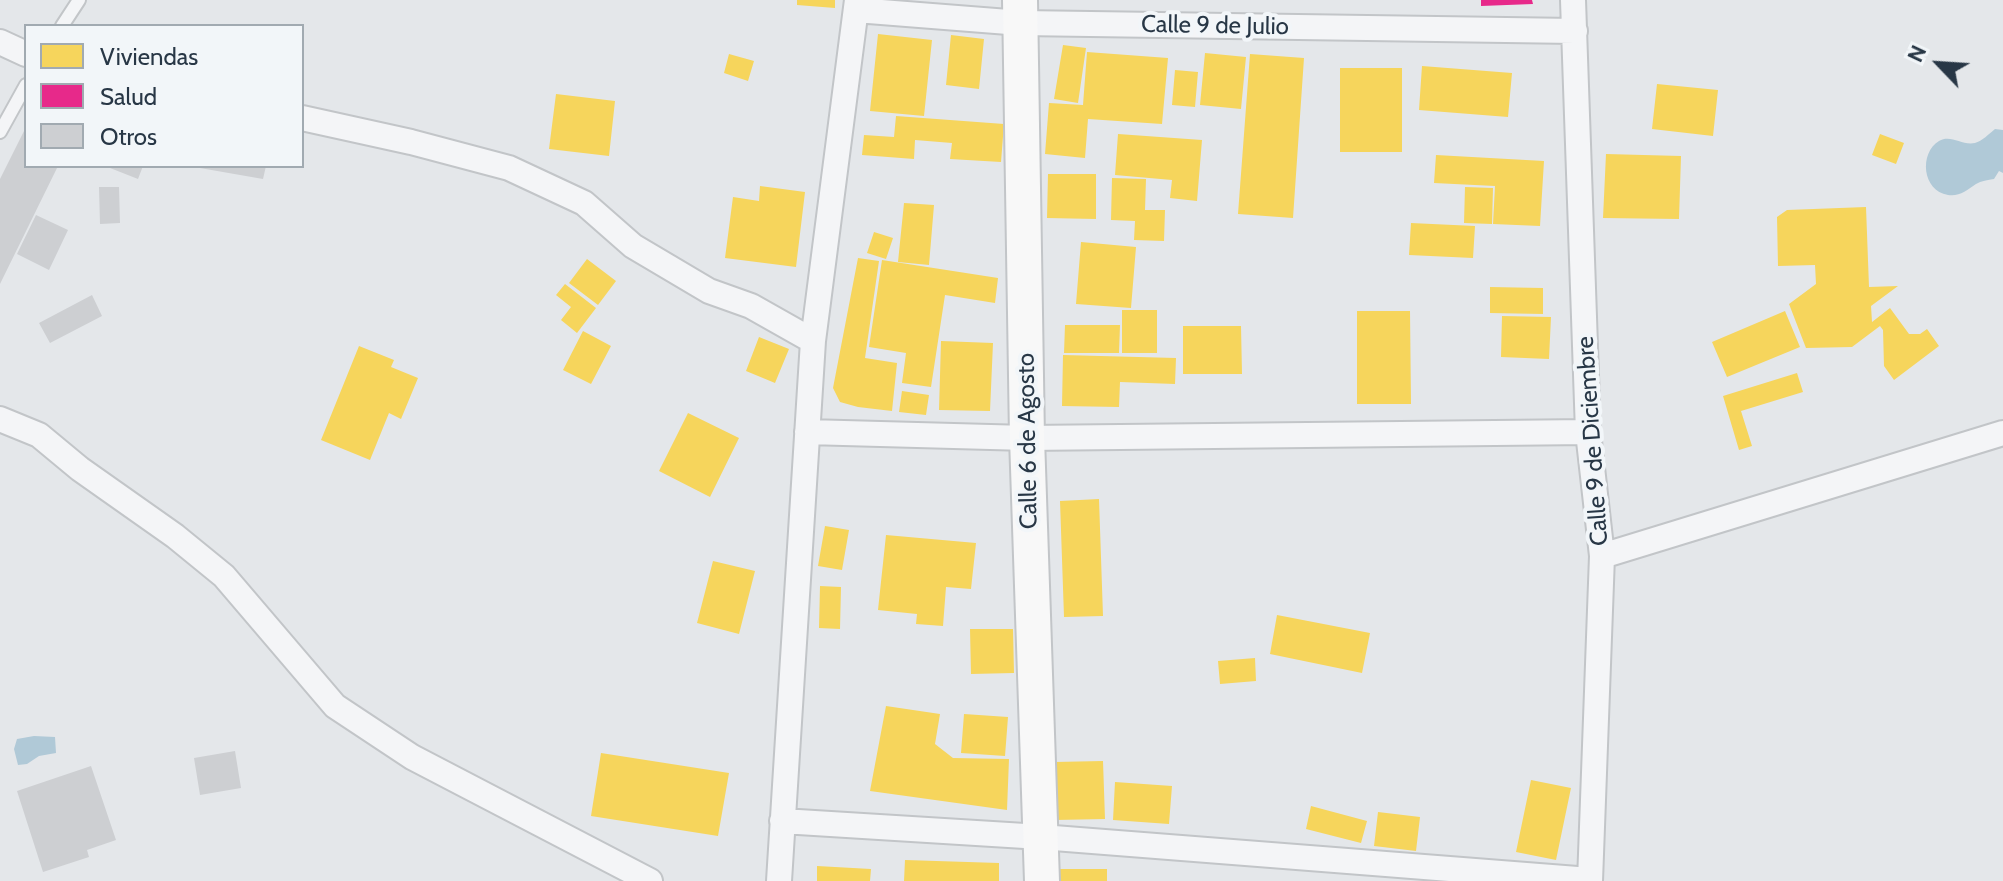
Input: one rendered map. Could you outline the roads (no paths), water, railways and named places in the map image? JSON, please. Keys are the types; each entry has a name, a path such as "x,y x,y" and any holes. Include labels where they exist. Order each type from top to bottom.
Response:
{"main road":[{"name":"Calle 6 de Agosto","path":"1020,12 1027,438 1042,881"}],"street":[{"name":"Calle 9 de Diciembre","path":"1573,0 1588,432 1602,556 1590,881"},
{"name":"Calle 9 de Julio","path":"857,5 1575,31"},
{"path":"779,881 813,341 857,5"},
{"path":"0,42 24,53"},
{"path":"304,118 509,168 584,203 633,246 709,291 751,306 813,341"},
{"path":"0,419 39,435 224,576 335,706 412,757 650,881"},
{"path":"807,432 1027,438 1588,432"},
{"path":"1602,556 2003,433"},
{"path":"782,821 1041,837 1590,881"}],"lane":[{"path":"63,24 79,0"},
{"path":"0,132 24,89"}],"water":[{"path":"1995,129 2003,130 2003,173 1999,171 1994,179 1978,183 1956,195 1939,192 1933,187 1928,179 1926,162 1928,154 1939,141 1948,139 1975,143"},
{"path":"55,737 56,753 18,765 14,749 17,739"}]}
